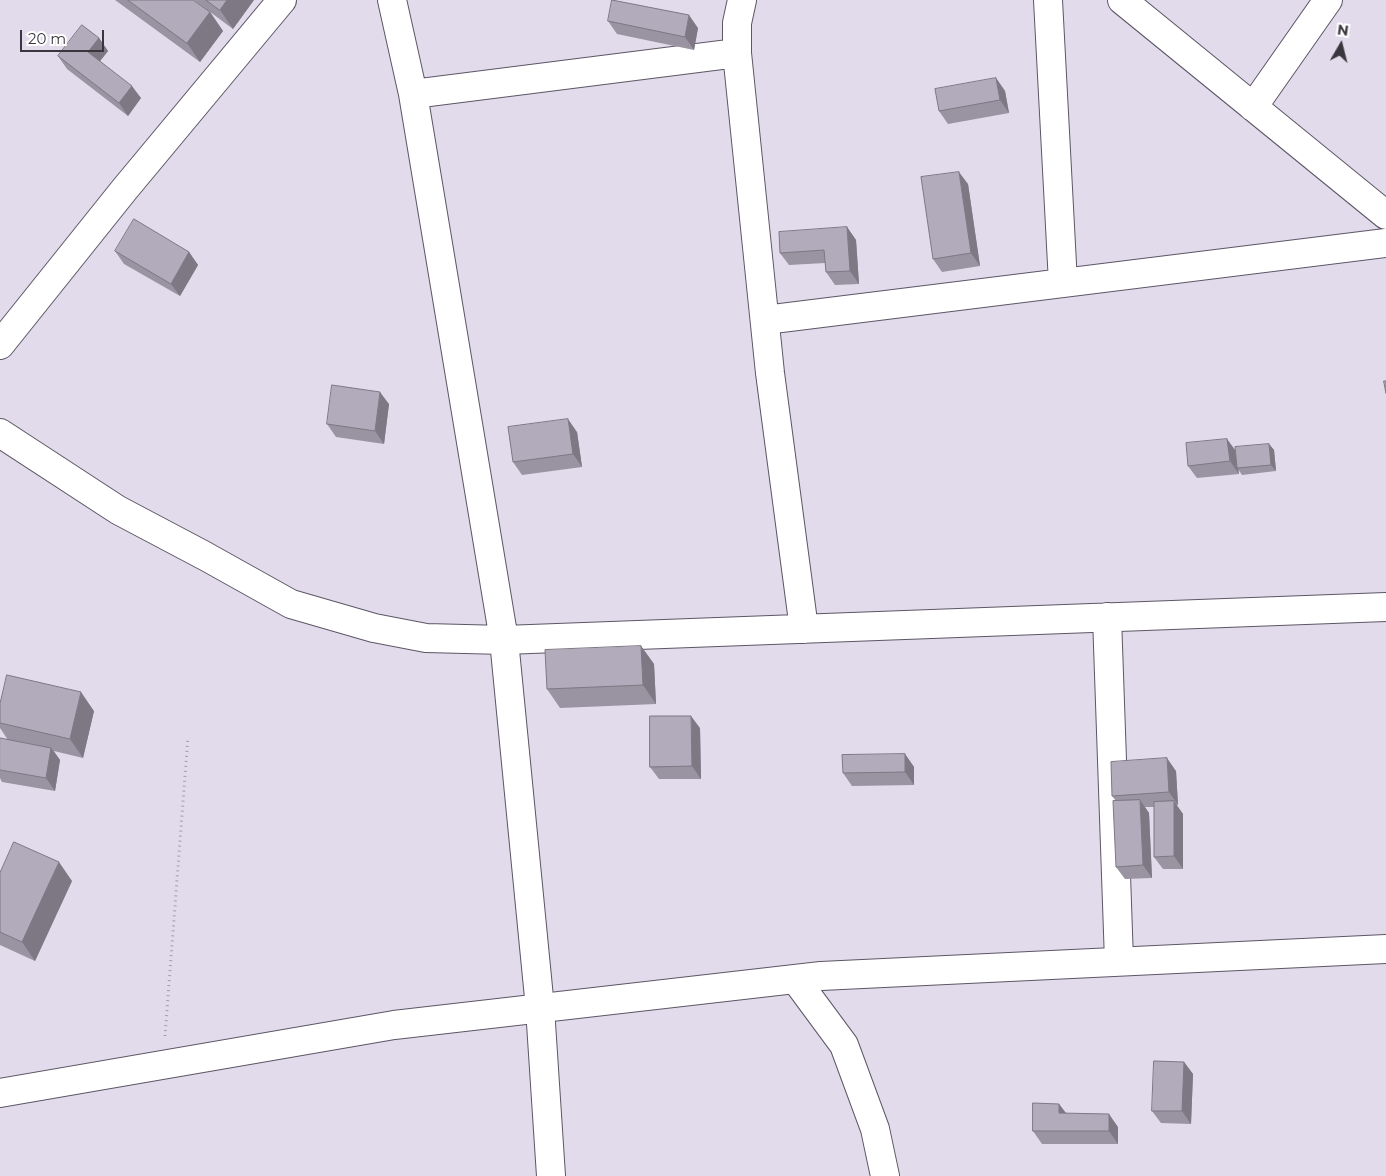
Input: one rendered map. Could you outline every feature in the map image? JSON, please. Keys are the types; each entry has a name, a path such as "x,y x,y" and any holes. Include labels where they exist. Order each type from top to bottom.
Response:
{"street":[{"path":"0,345 124,190 282,0"},
{"path":"392,0 413,94 504,640 540,1008 550,1176"},
{"path":"742,0 737,23 737,53 765,320 804,629"},
{"path":"1048,0 1063,283"},
{"path":"1122,0 1386,215"},
{"path":"1253,107 1328,0"},
{"path":"413,94 737,53"},
{"path":"765,320 1386,243"},
{"path":"0,432 118,510 206,556 291,604 374,628 426,638 504,640 1386,607"},
{"path":"1107,617 1119,961"},
{"path":"0,1093 394,1025 821,976 1386,949"},
{"path":"796,980 844,1045 876,1129 885,1176"}],"path":[{"path":"163,1065 188,737"}],"building":[{"path":"128,0 193,0 210,12 187,43"},
{"path":"206,0 227,0 220,10"},
{"path":"612,0 689,15 685,37 608,21"},
{"path":"82,25 99,38 88,52 132,86 119,103 58,56"},
{"path":"996,78 1000,100 939,111 935,89"},
{"path":"959,172 971,253 933,259 921,177"},
{"path":"134,219 189,252 171,284 115,251"},
{"path":"847,227 850,271 826,272 824,250 780,253 779,232"},
{"path":"332,385 380,392 375,431 327,424"},
{"path":"568,419 573,454 513,462 508,427"},
{"path":"1227,439 1230,461 1188,466 1186,443"},
{"path":"1269,444 1271,465 1237,468 1235,447"},
{"path":"641,646 643,685 547,689 545,650"},
{"path":"7,675 81,692 70,739 0,723 0,704"},
{"path":"650,716 691,716 692,766 650,767"},
{"path":"0,738 51,748 46,778 0,770"},
{"path":"905,754 905,772 843,773 842,755"},
{"path":"1167,758 1169,792 1112,796 1111,762"},
{"path":"1140,800 1143,865 1116,867 1113,801"},
{"path":"1174,801 1174,856 1154,857 1154,802"},
{"path":"14,842 59,862 22,942 0,932 0,873"},
{"path":"1154,1061 1184,1062 1182,1111 1152,1111"},
{"path":"1033,1103 1059,1104 1059,1113 1109,1114 1109,1131 1033,1131"}]}
